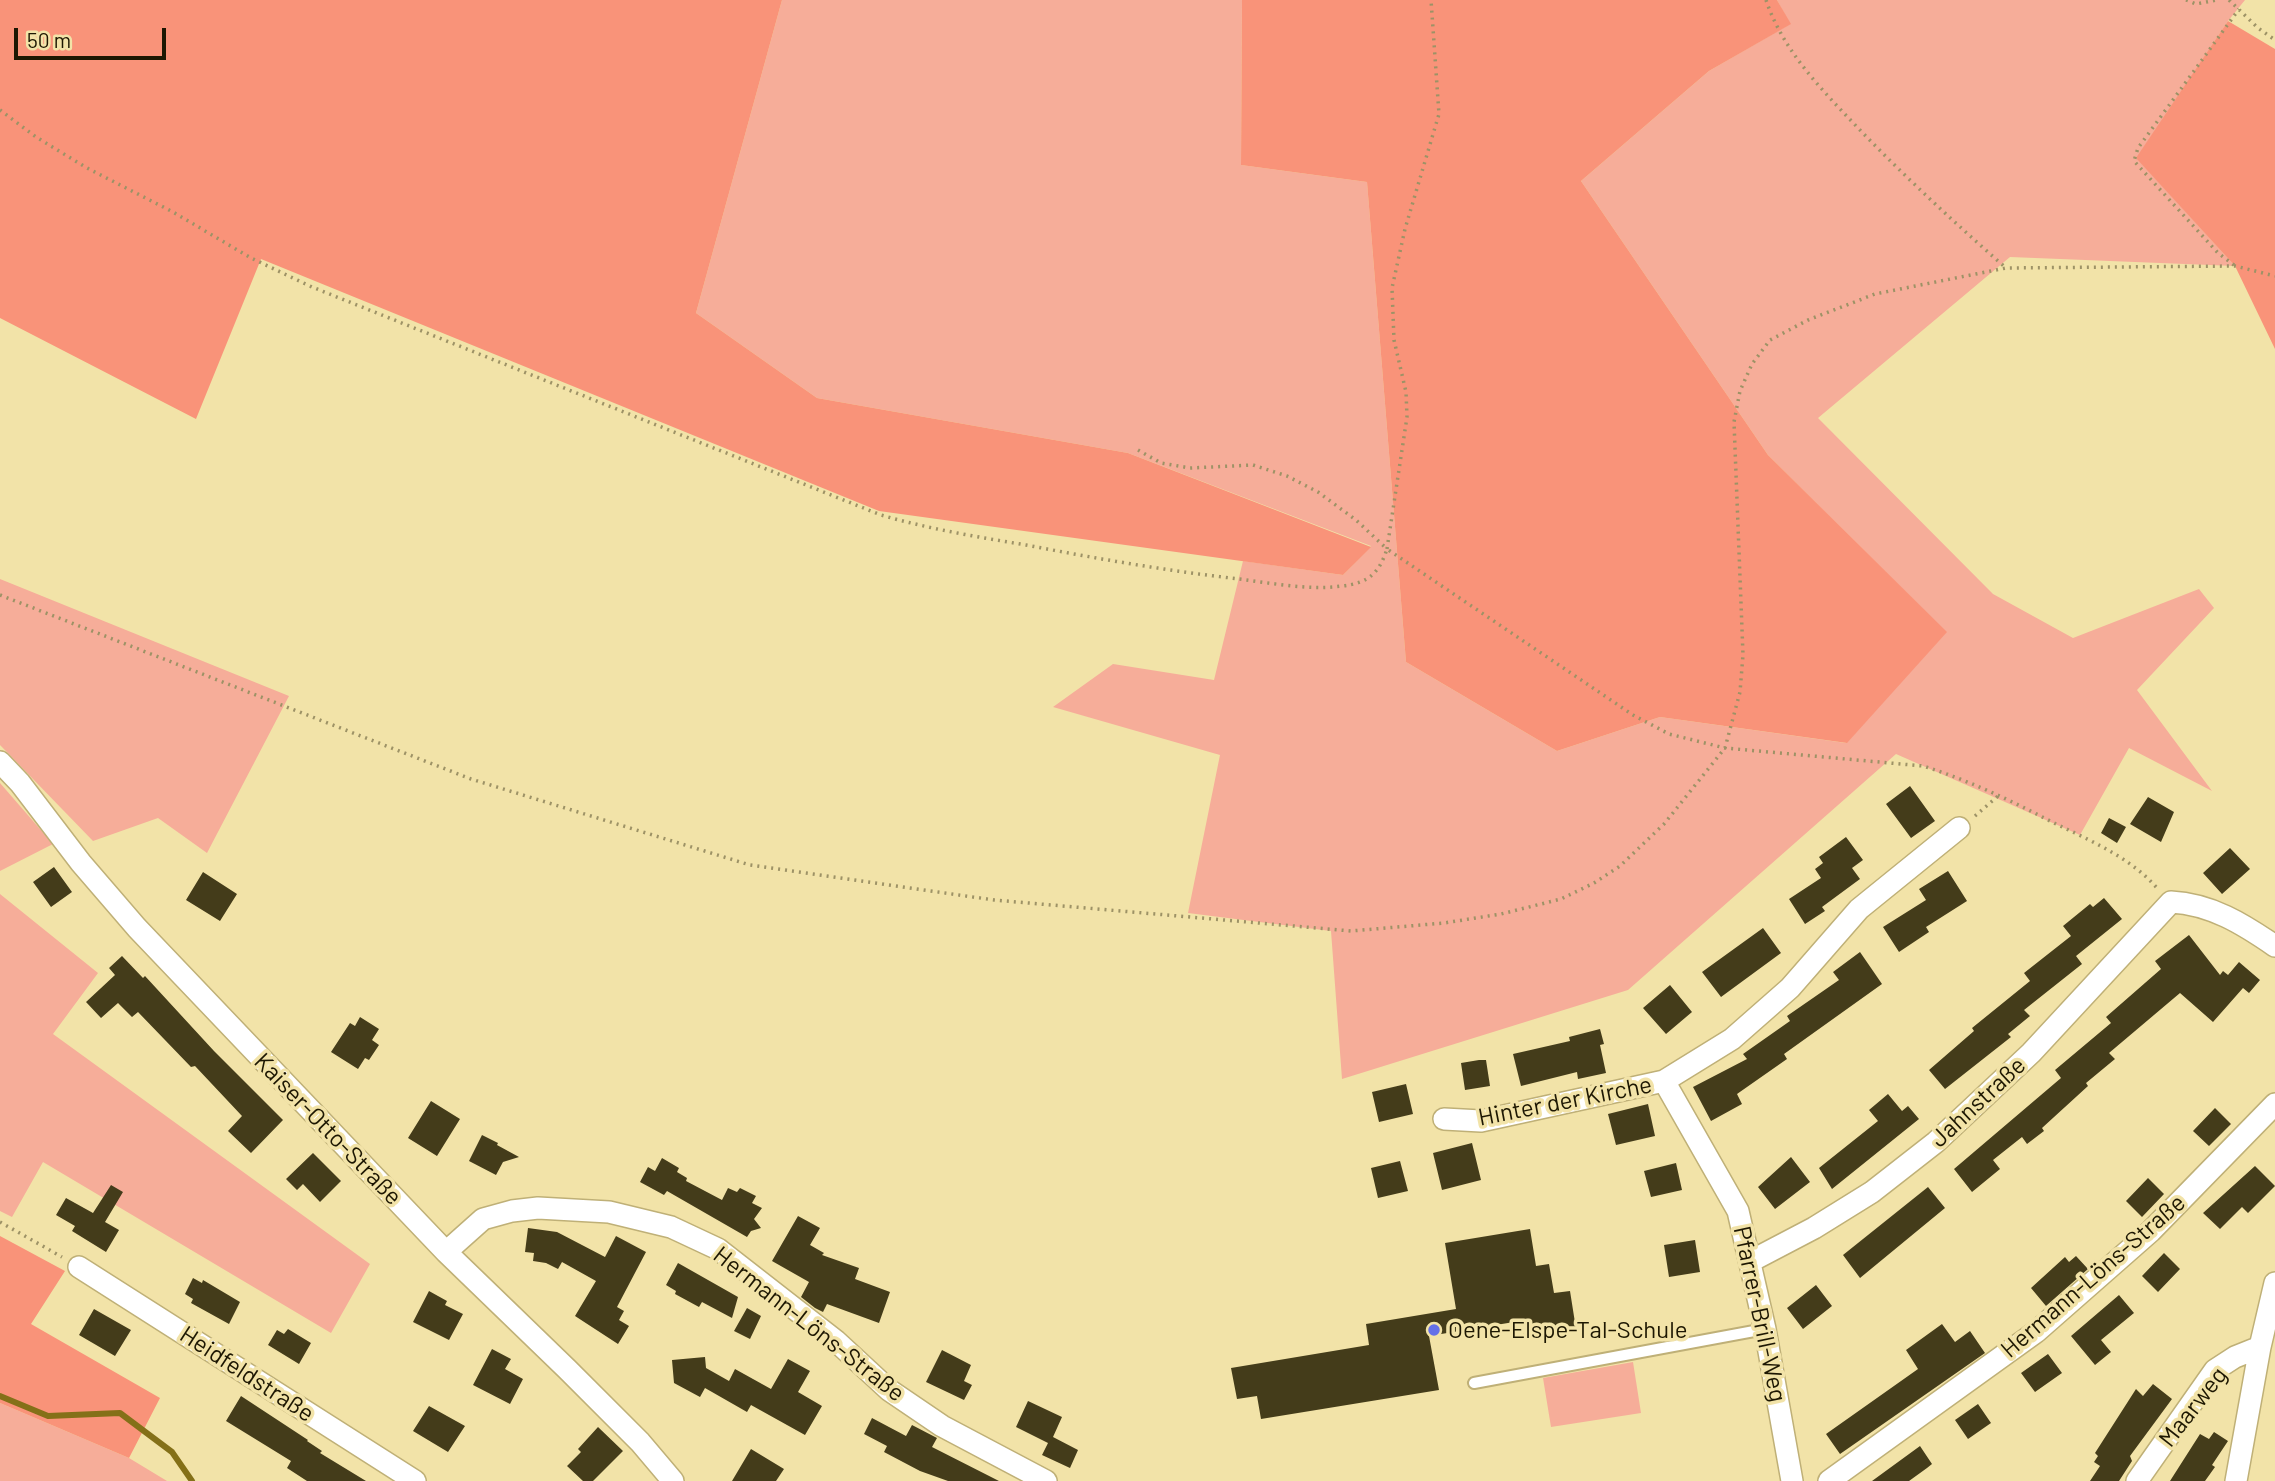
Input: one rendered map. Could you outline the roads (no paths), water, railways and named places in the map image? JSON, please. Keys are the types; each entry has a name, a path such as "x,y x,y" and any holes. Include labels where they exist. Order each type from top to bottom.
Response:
{"street":[{"name":"Kaiser-Otto-Straße","path":"0,762 137,928 446,1252 568,1369 640,1442 673,1481"},
{"name":"Hinter der Kirche","path":"1444,1119 1481,1121 1664,1081 1731,1040 1790,988 1858,909 1959,828"},
{"name":"Jahnstraße","path":"1751,1261 1814,1228 1872,1192 1936,1142 2031,1053 2171,902 2188,903 2216,912 2241,923 2275,946"},
{"name":"Pfarrer-Brill-Weg","path":"1664,1081 1738,1211 1765,1329 1792,1481"},
{"name":"Hermann-Löns-Straße","path":"1829,1481 2036,1332 2151,1231 2275,1104"},
{"name":"Hermann-Löns-Straße","path":"446,1252 483,1219 512,1211 538,1208 608,1212 671,1227 718,1249 835,1341 889,1390 942,1426 1046,1481"},
{"name":"Heidfeldstraße","path":"79,1267 415,1481"},
{"path":"2236,1481 2260,1347 2275,1283"},
{"name":"Maarweg","path":"2137,1481 2215,1370 2235,1357 2260,1347"}],"lane":[{"path":"1474,1383 1765,1329"}],"waterway":[{"path":"0,1396 48,1416 120,1413 172,1452 192,1481"}],"place":[{"name":"Oene-Elspe-Tal-Schule","path":"1434,1330"}]}
